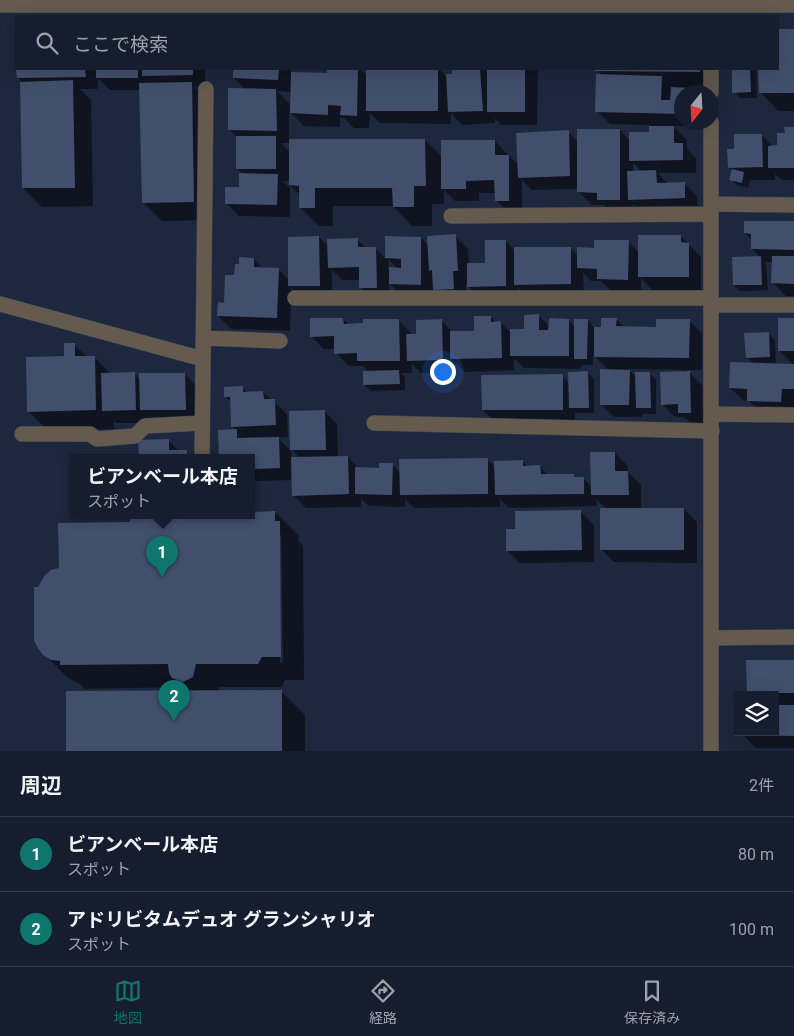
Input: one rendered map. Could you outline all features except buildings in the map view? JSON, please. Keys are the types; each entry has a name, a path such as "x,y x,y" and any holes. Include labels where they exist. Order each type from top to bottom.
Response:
{"street":[{"path":"0,5 711,7 794,5"},
{"path":"711,70 711,85"},
{"path":"202,454 206,88"},
{"path":"711,130 711,751"},
{"path":"451,216 794,205"},
{"path":"295,298 711,301 794,305"},
{"path":"0,304 203,359"},
{"path":"203,338 280,341"},
{"path":"711,414 794,415"},
{"path":"22,434 90,434 97,439 135,436 145,426 202,423"},
{"path":"374,423 712,431"},
{"path":"712,638 794,636"}],"place":[{"name":"ビアンベール本店","path":"162,577"},
{"name":"アドリビタムデュオ グランシャリオ","path":"174,721"}]}
